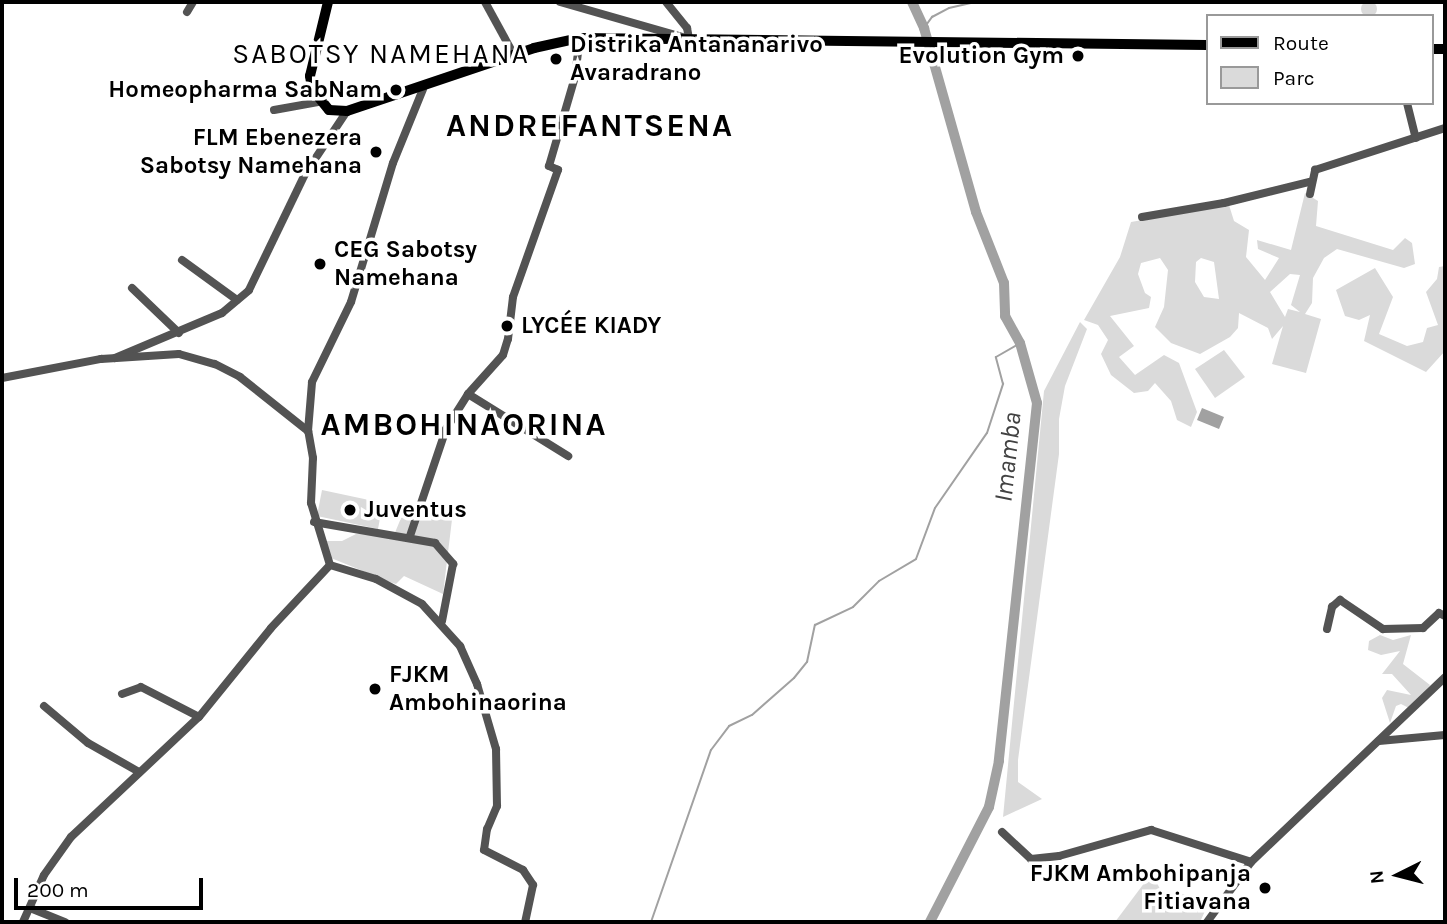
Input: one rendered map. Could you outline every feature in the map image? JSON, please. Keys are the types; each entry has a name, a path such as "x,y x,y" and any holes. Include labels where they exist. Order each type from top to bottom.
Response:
{"main road":[{"path":"328,2 310,76 319,102 329,110 347,111 423,89 514,55 580,38 1206,45"}],"street":[{"path":"187,12 194,2"},
{"path":"485,2 514,55"},
{"path":"560,2 689,39 687,28 666,2"},
{"path":"410,536 446,429 468,394 493,368 509,339 513,297 558,170 549,166 575,77 580,38"},
{"path":"423,89 393,163 351,303 312,382 308,431 314,522 330,565 397,589 442,621 477,684 496,749 497,806 486,829 484,850 523,870 533,885 525,922"},
{"path":"274,110 319,102"},
{"path":"1408,105 1416,138"},
{"path":"115,358 222,313 249,290 305,174 347,111"},
{"path":"1310,194 1309,182 1319,168 1445,128"},
{"path":"1142,217 1224,203 1309,182"},
{"path":"182,260 237,300"},
{"path":"132,288 179,333"},
{"path":"2,377 115,358 179,354 215,363 240,377 308,431"},
{"path":"468,394 568,456"},
{"path":"314,522 410,536 435,543 453,564 442,621"},
{"path":"23,922 54,857 139,772 199,717 271,628 330,565"},
{"path":"1327,629 1332,607 1339,600 1383,629 1423,628 1439,613 1445,616"},
{"path":"1207,922 1251,862 1445,677"},
{"path":"122,694 141,687 199,717"},
{"path":"44,706 88,743 139,772"},
{"path":"1379,741 1445,735"},
{"path":"1002,832 1031,859 1059,856 1151,830 1251,862"},
{"path":"30,908 65,922"}],"green space":[{"path":"1366,1 1372,1 1377,6 1376,14 1361,12 1361,6"},
{"path":"1305,193 1318,201 1316,226 1393,250 1405,238 1412,243 1415,264 1404,268 1337,249 1324,258 1313,278 1312,303 1305,314 1321,319 1306,373 1272,364 1283,326 1272,339 1268,328 1239,313 1238,328 1230,337 1200,354 1171,343 1155,327 1164,307 1168,270 1160,258 1141,263 1138,274 1145,293 1151,297 1149,308 1110,316 1134,346 1119,357 1135,375 1164,355 1179,363 1197,412 1191,427 1177,420 1171,401 1155,383 1148,391 1134,393 1111,375 1101,354 1108,340 1098,325 1084,320 1120,257 1131,222 1229,205 1234,221 1249,230 1246,257 1265,280 1279,258 1258,249 1257,240 1291,250","holes":["1201,258 1214,262 1219,299 1204,297 1195,282 1196,262","1290,274 1300,275 1291,305 1300,312 1288,309 1285,317 1270,292"]},
{"path":"1445,266 1445,351 1426,372 1364,341 1370,315 1359,320 1345,316 1336,290 1375,268 1393,297 1379,334 1407,346 1423,342 1427,328 1438,325 1426,292 1437,279 1439,267"},
{"path":"1080,322 1087,329 1065,386 1059,419 1059,454 1018,760 1018,782 1042,799 1003,817 1044,391"},
{"path":"1224,350 1245,377 1215,398 1195,369"},
{"name":"Juventus","path":"322,490 383,503 378,529 317,516"},
{"path":"454,503 443,594 404,576 396,584 331,558 326,541 342,541 356,534 394,535 401,518"},
{"path":"1380,635 1393,640 1411,635 1403,664 1430,685 1413,710 1401,704 1396,706 1390,723 1382,698 1387,690 1411,695 1392,674 1382,674 1400,651 1381,655 1368,650 1369,641"},
{"path":"1156,881 1163,895 1185,894 1183,909 1205,911 1200,922 1115,922 1145,882"}],"shaded area":[{"path":"1202,408 1224,417 1219,429 1197,420"}],"waterway":[{"name":"Imamba","path":"912,2 924,28 976,212 1004,283 1005,316 1020,343 1037,403 999,761 989,807 930,922"},
{"path":"924,28 932,17 949,8 976,2"},
{"path":"651,922 711,750 729,726 752,715 794,678 807,662 815,625 853,607 879,581 916,559 935,508 987,433 1003,384 996,357 1020,343"}],"place":[{"name":"Evolution Gym","path":"1078,56"},
{"name":"Distrika Antananarivo Avaradrano","path":"556,59"},
{"name":"Homeopharma SabNam","path":"396,90"},
{"name":"FLM Ebenezera Sabotsy Namehana","path":"376,152"},
{"name":"CEG Sabotsy Namehana","path":"320,264"},
{"name":"LYCÉE KIADY","path":"507,326"},
{"name":"Juventus","path":"350,510"},
{"name":"FJKM Ambohinaorina","path":"375,689"},
{"name":"FJKM Ambohipanja Fitiavana","path":"1265,888"}],"district":[{"name":"SABOTSY NAMEHANA","path":"381,54"},
{"name":"ANDREFANTSENA","path":"590,126"},
{"name":"AMBOHINAORINA","path":"464,425"}]}
